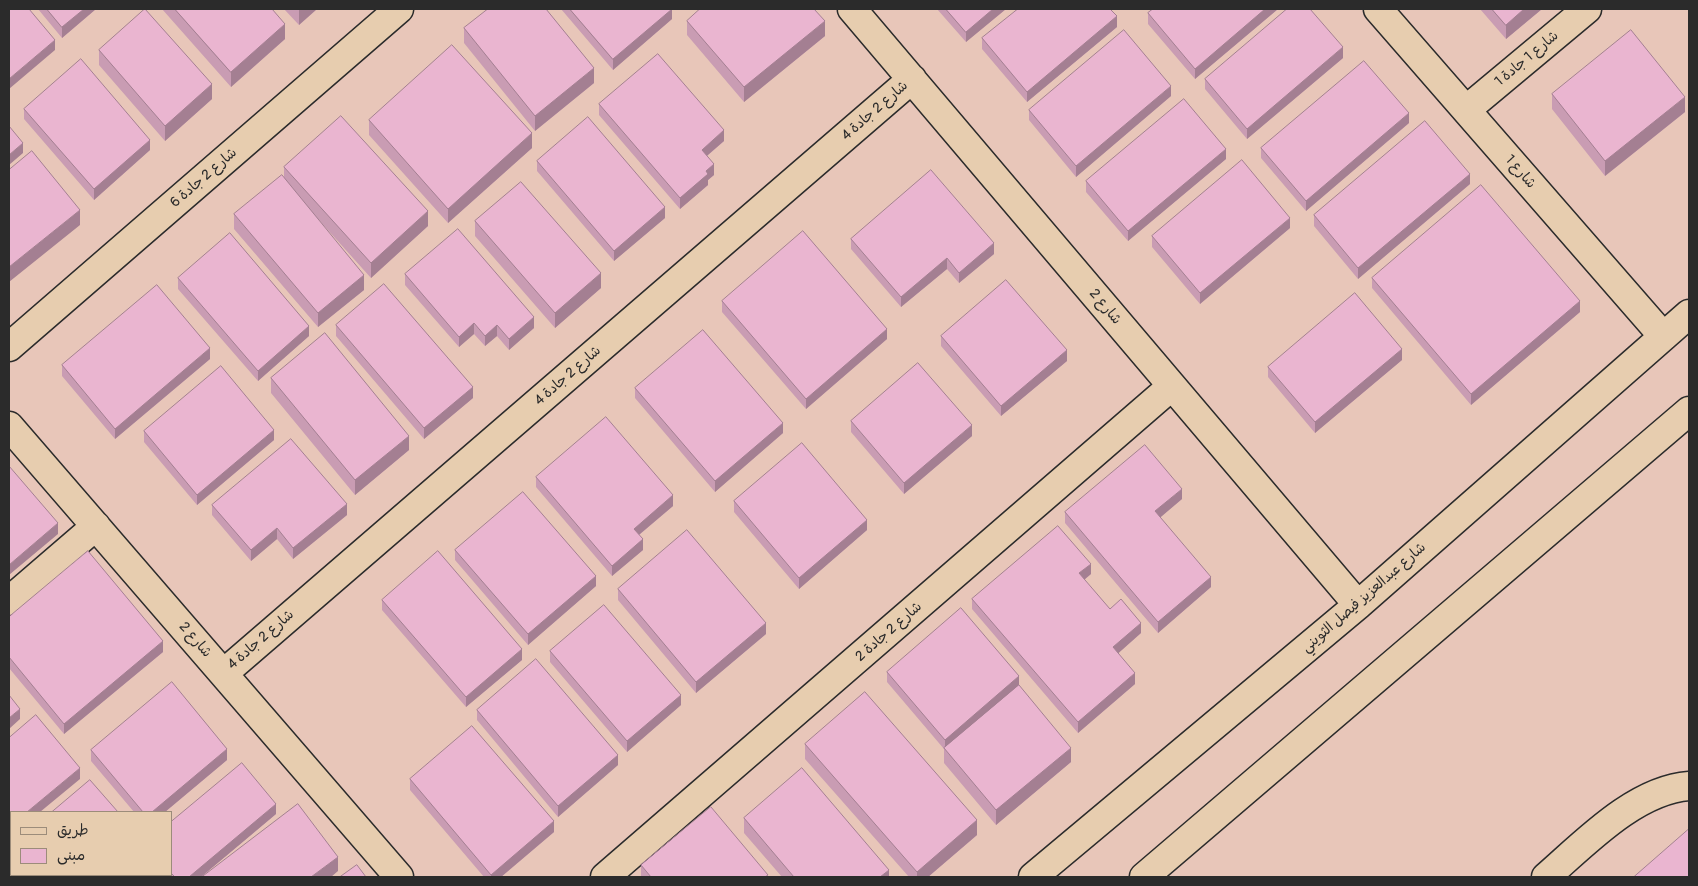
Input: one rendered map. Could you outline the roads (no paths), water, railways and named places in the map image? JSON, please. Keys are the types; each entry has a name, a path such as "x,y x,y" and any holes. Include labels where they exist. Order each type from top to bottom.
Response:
{"street":[{"name":"شارع 2 جادة 6","path":"9,347 399,9"},
{"name":"شارع 1","path":"1378,9 1663,336"},
{"name":"شارع 1 جادة 1","path":"1466,110 1587,9"},
{"name":"شارع 2","path":"864,13 912,79 1358,604"},
{"name":"شارع 2 جادة 4","path":"224,673 912,79"},
{"name":"شارع عبدالعزيز فيصل الثويني","path":"1037,875 1358,604 1689,314"},
{"name":"شارع 2 جادة 2","path":"605,877 1172,386"},
{"path":"1144,877 1689,411"},
{"name":"شارع 2","path":"9,426 399,877"},
{"path":"9,601 96,526"},
{"path":"1546,877 1617,816 1643,801 1668,790 1689,786"}]}
